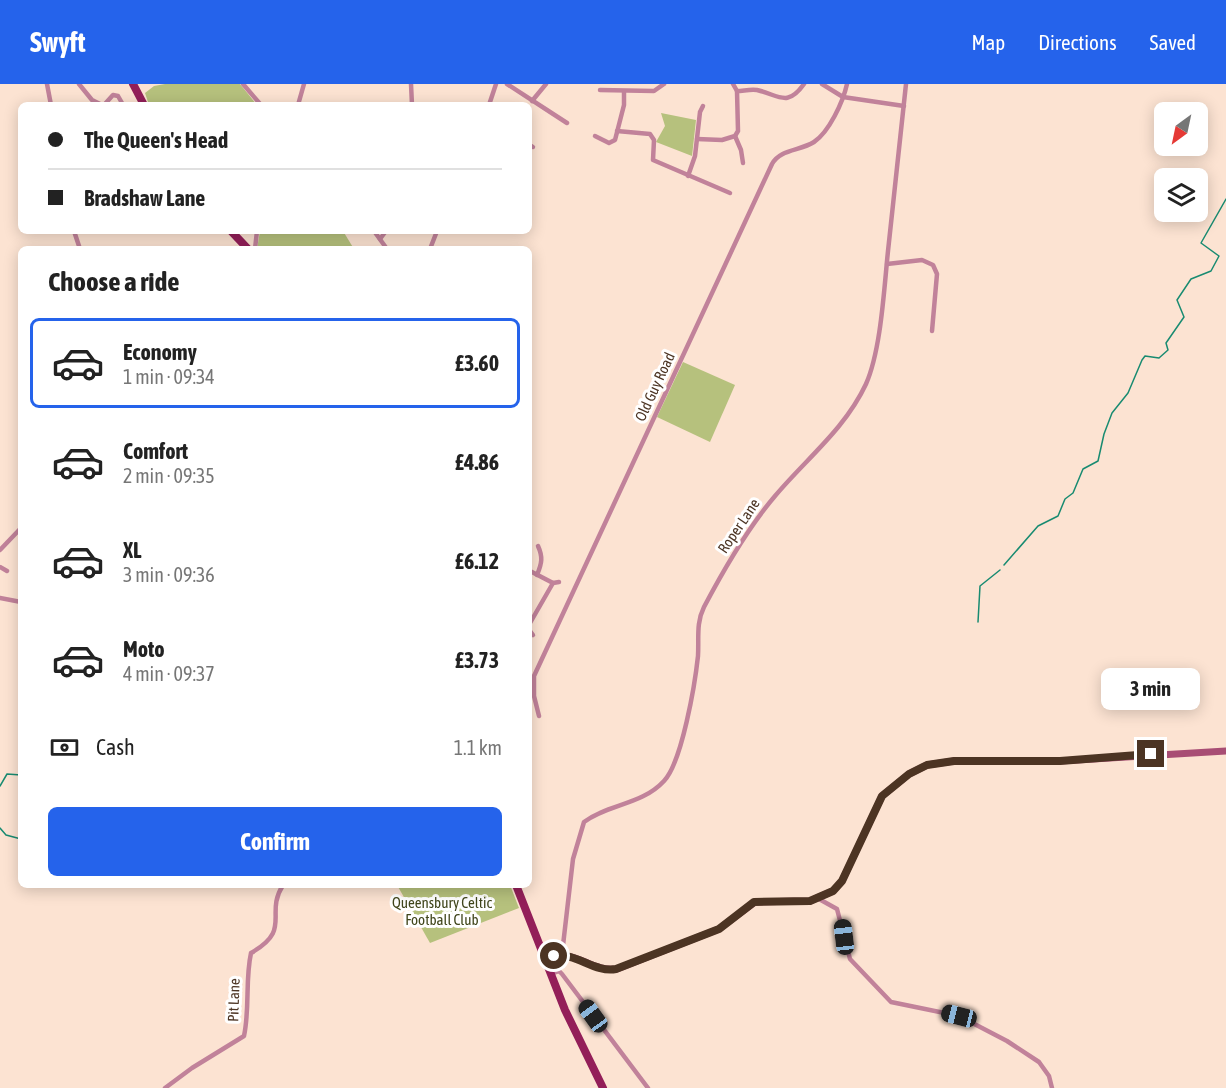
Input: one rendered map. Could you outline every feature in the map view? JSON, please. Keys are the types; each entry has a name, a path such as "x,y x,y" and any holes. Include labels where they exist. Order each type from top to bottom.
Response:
{"main road":[{"path":"133,84 142,102"},
{"path":"234,234 245,246"},
{"path":"517,888 551,974 603,1088"}],"street":[{"path":"46,84 50,102"},
{"path":"79,84 96,102"},
{"path":"243,84 258,102"},
{"path":"299,102 303,84"},
{"path":"411,84 412,102"},
{"path":"490,102 496,84"},
{"path":"507,84 567,123"},
{"path":"532,100 546,84"},
{"path":"600,90 654,91 664,84"},
{"path":"697,139 722,140 735,136 738,131 737,91 733,84"},
{"path":"737,91 755,90 781,99 791,97 804,84"},
{"path":"822,84 843,97 904,106"},
{"name":"Old Guy Road","path":"539,716 532,675 772,164 778,155 803,147 821,136 843,97 847,84"},
{"name":"Roper Lane","path":"562,954 573,859 579,830 590,817 649,793 670,772 676,759 693,686 698,652 699,620 703,609 721,576 773,498 832,435 862,391 873,360 883,309 906,84"},
{"path":"596,136 609,142 615,140 616,126 625,98 624,92"},
{"path":"106,102 113,95 118,96 121,102"},
{"path":"688,176 695,156 700,112 703,106"},
{"path":"617,131 650,134 654,140 653,160 730,193"},
{"path":"735,136 744,163"},
{"path":"376,234 385,246"},
{"path":"380,239 384,234"},
{"path":"887,264 922,261 933,265 937,274 932,331"},
{"path":"933,318 940,318"},
{"path":"0,550 18,531"},
{"path":"537,574 542,564 539,549 548,547"},
{"path":"0,567 7,571"},
{"path":"532,572 556,582 532,620"},
{"path":"0,598 18,601"},
{"path":"546,961 562,954 605,970 616,969 719,929 754,902 819,899 836,889 842,881 882,796 909,774 927,765 954,761 1060,761 1226,751"},
{"name":"Pit Lane","path":"165,1088 192,1068 244,1036 247,973 251,953 270,940 274,933 277,898 282,888"},
{"path":"819,899 837,909 850,959 891,1002 959,1016 1007,1041 1039,1062 1049,1076 1052,1088"},
{"path":"551,974 559,971 562,974 648,1088"}],"green space":[{"path":"240,84 255,102 148,102 145,93 154,86"},
{"path":"661,113 696,120 692,156 656,142 665,126"},
{"path":"260,234 345,234 352,246 258,246"},
{"path":"683,362 735,385 710,442 657,417"},
{"name":"Queensbury Celtic Football Club","path":"399,888 511,888 519,908 430,943"}],"waterway":[{"path":"1004,565 1038,526 1058,516 1065,499 1073,493 1083,469 1098,461 1112,413 1128,393 1145,356 1159,358 1168,350 1166,343 1184,317 1177,300 1191,279 1211,271 1219,256 1201,243 1226,199"},
{"path":"978,622 980,586 1000,570"},
{"path":"0,786 7,774 18,775"},
{"path":"0,828 6,835 18,838"}],"route":[{"path":"554,956 562,954 605,970 616,969 719,929 730,923 754,902 819,899 833,891 842,881 882,796 890,787 927,765 954,761 1060,761 1151,754"}]}
